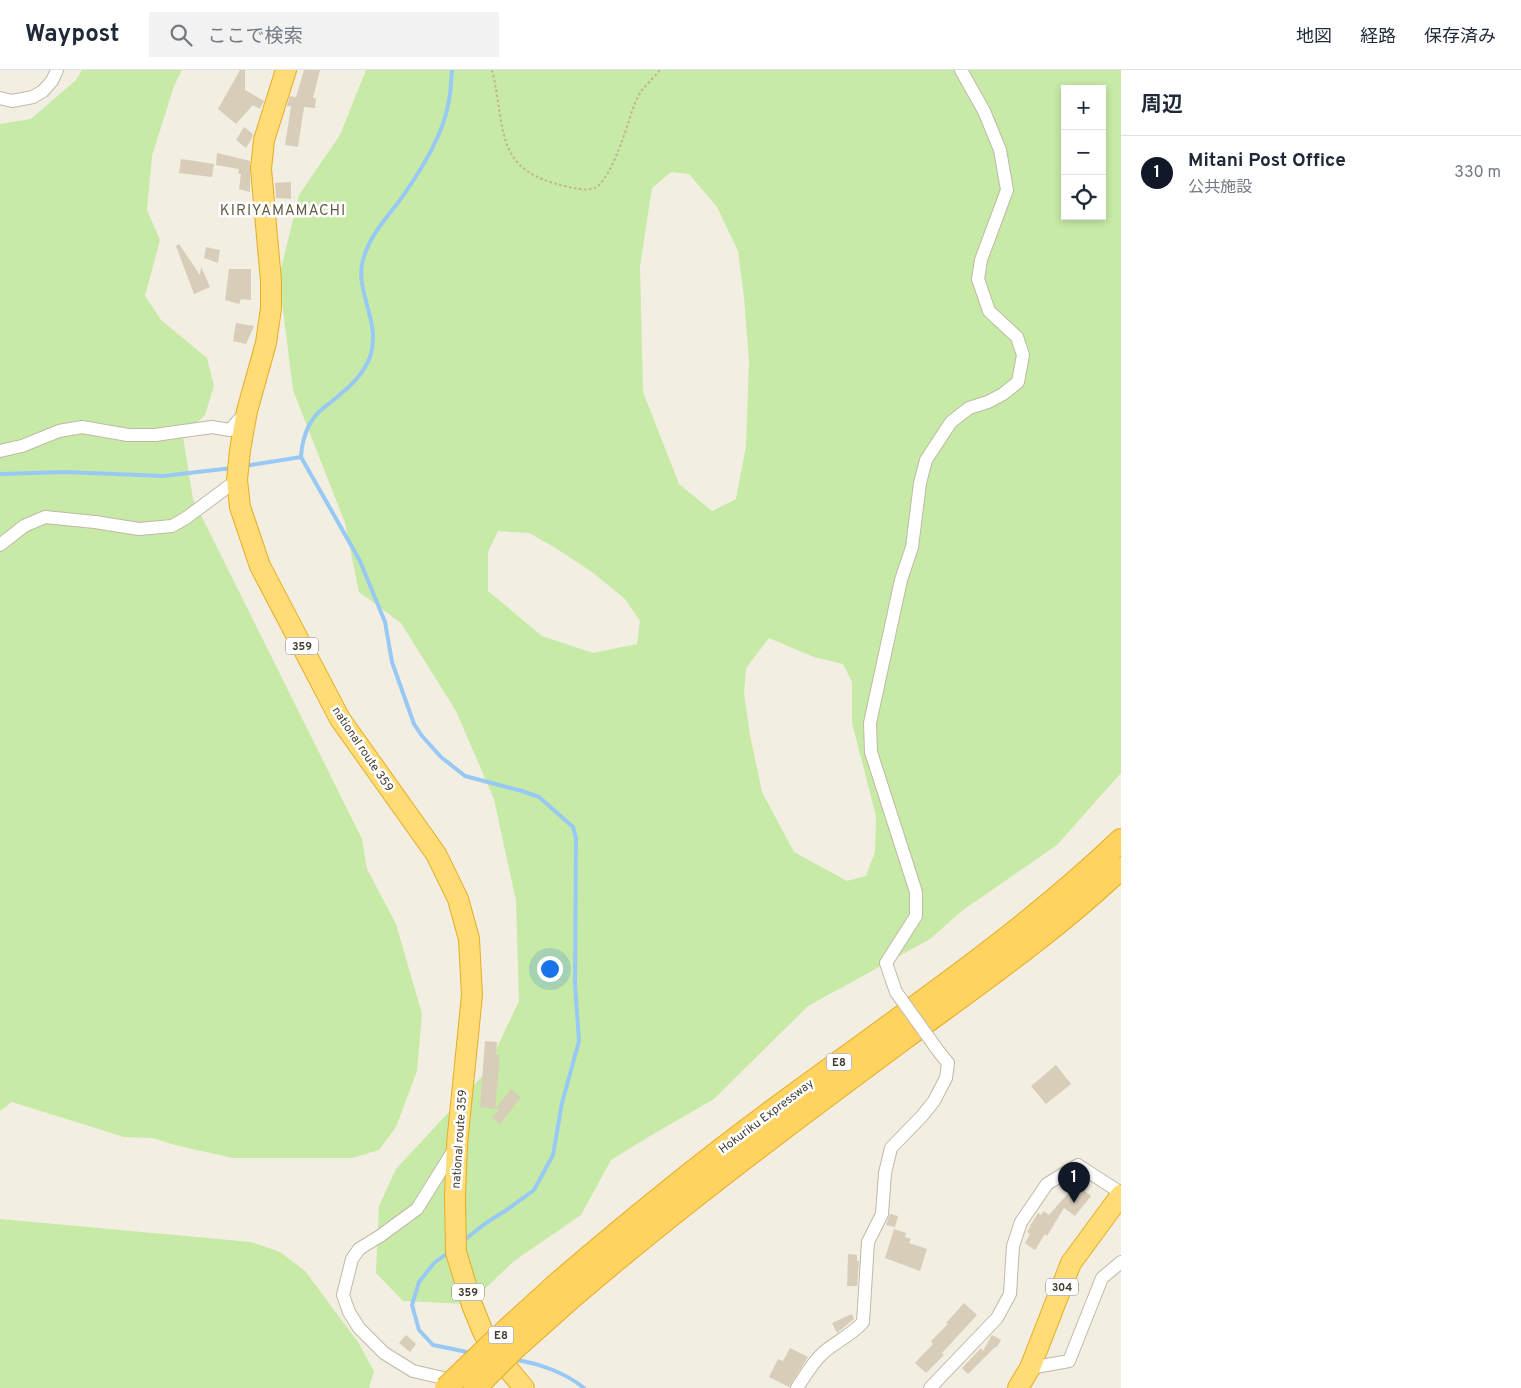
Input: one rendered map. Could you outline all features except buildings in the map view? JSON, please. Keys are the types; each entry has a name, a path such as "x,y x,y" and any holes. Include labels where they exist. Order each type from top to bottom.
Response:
{"highway":[{"name":"national route 359","path":"286,70 264,140 261,170 271,281 271,308 266,343 247,411 240,450 237,480 240,507 260,566 340,719 436,854 458,899 469,939 472,994 457,1144 455,1196 456,1252 472,1305 483,1332 493,1351 524,1388"},
{"name":"Hokuriku Expressway","path":"475,1388 516,1347 563,1292 657,1200 718,1151 990,951 1058,896 1121,840"},
{"name":"Hokuriku Expressway","path":"446,1388 501,1335 622,1254 700,1191 1004,964 1066,916 1121,868"},
{"name":"304","path":"1018,1388 1030,1368 1071,1263 1121,1194"}],"street":[{"path":"0,98 12,101 33,97 43,91 52,81 57,70"},
{"path":"797,1388 809,1368 824,1352 857,1329 863,1322 868,1242 882,1214 885,1173 891,1148 934,1101 946,1078 948,1063 896,992 886,963 916,916 916,892 872,752 870,723 901,580 912,547 920,483 926,460 951,422 969,408 1004,394 1018,382 1023,355 1017,337 989,311 978,278 981,260 1007,190 1000,150 984,111 961,70"},
{"path":"0,451 22,446 59,431 82,428 128,435 155,435 212,427 230,430 247,411"},
{"path":"0,546 24,526 45,517 139,529 172,526 186,518 237,480"},
{"path":"457,1144 417,1209 359,1249 352,1259 343,1296 349,1312 359,1328 384,1353 413,1371 488,1388"},
{"path":"930,1388 997,1318 1010,1294 1013,1246 1021,1222 1047,1184 1078,1165 1121,1194"},
{"path":"1030,1368 1069,1361 1102,1278 1121,1262"}],"path":[{"path":"492,70 506,144 519,166 551,183 586,191 600,185 616,157 634,105 642,90 660,70"}],"green space":[{"path":"82,70 182,70 174,86 152,156 147,210 160,240 145,296 161,320 207,358 214,386 205,415 183,437 193,499 362,839 367,869 396,924 422,1014 417,1071 396,1127 379,1150 352,1158 233,1158 153,1138 124,1137 12,1102 0,1111 0,124 31,119 76,80"},
{"path":"366,70 1121,70 1121,773 1057,845 963,910 930,939 808,1006 714,1099 611,1160 581,1215 514,1261 469,1304 403,1301 376,1273 379,1206 396,1169 485,1073 519,1001 516,901 494,799 456,711 401,623 359,592 345,523 293,390 279,277 299,195 340,135","holes":["671,172 689,174 717,207 738,251 744,297 749,361 746,446 736,499 712,511 679,484 643,392 640,266 652,188","498,531 529,533 592,572 625,599 640,621 637,644 593,653 542,636 488,591 488,552","769,638 814,657 843,664 852,682 852,723 876,816 875,852 866,876 847,881 794,852 762,792 750,735 744,694 746,668"]},
{"path":"0,1219 251,1242 280,1252 305,1271 358,1342 374,1371 369,1388 0,1388"}],"waterway":[{"path":"452,70 446,112 438,137 412,182 370,241 363,260 362,283 373,331 370,357 354,382 319,411 310,424 305,434 301,457 360,561 385,622 392,662 414,724 422,736 441,757 465,776 539,797 573,827 576,838 575,984 579,1041 562,1103 553,1155 534,1190 463,1241"},
{"path":"244,466 301,457"},
{"path":"0,474 65,472 163,476 232,468"},
{"path":"449,1252 434,1263 419,1282 412,1305 419,1330 433,1345 472,1353"},
{"path":"516,1360 551,1370 569,1378 584,1388"}],"place":[{"name":"Mitani Post Office","path":"1074,1203"}],"district":[{"name":"KIRIYAMAMACHI","path":"283,210"}]}
